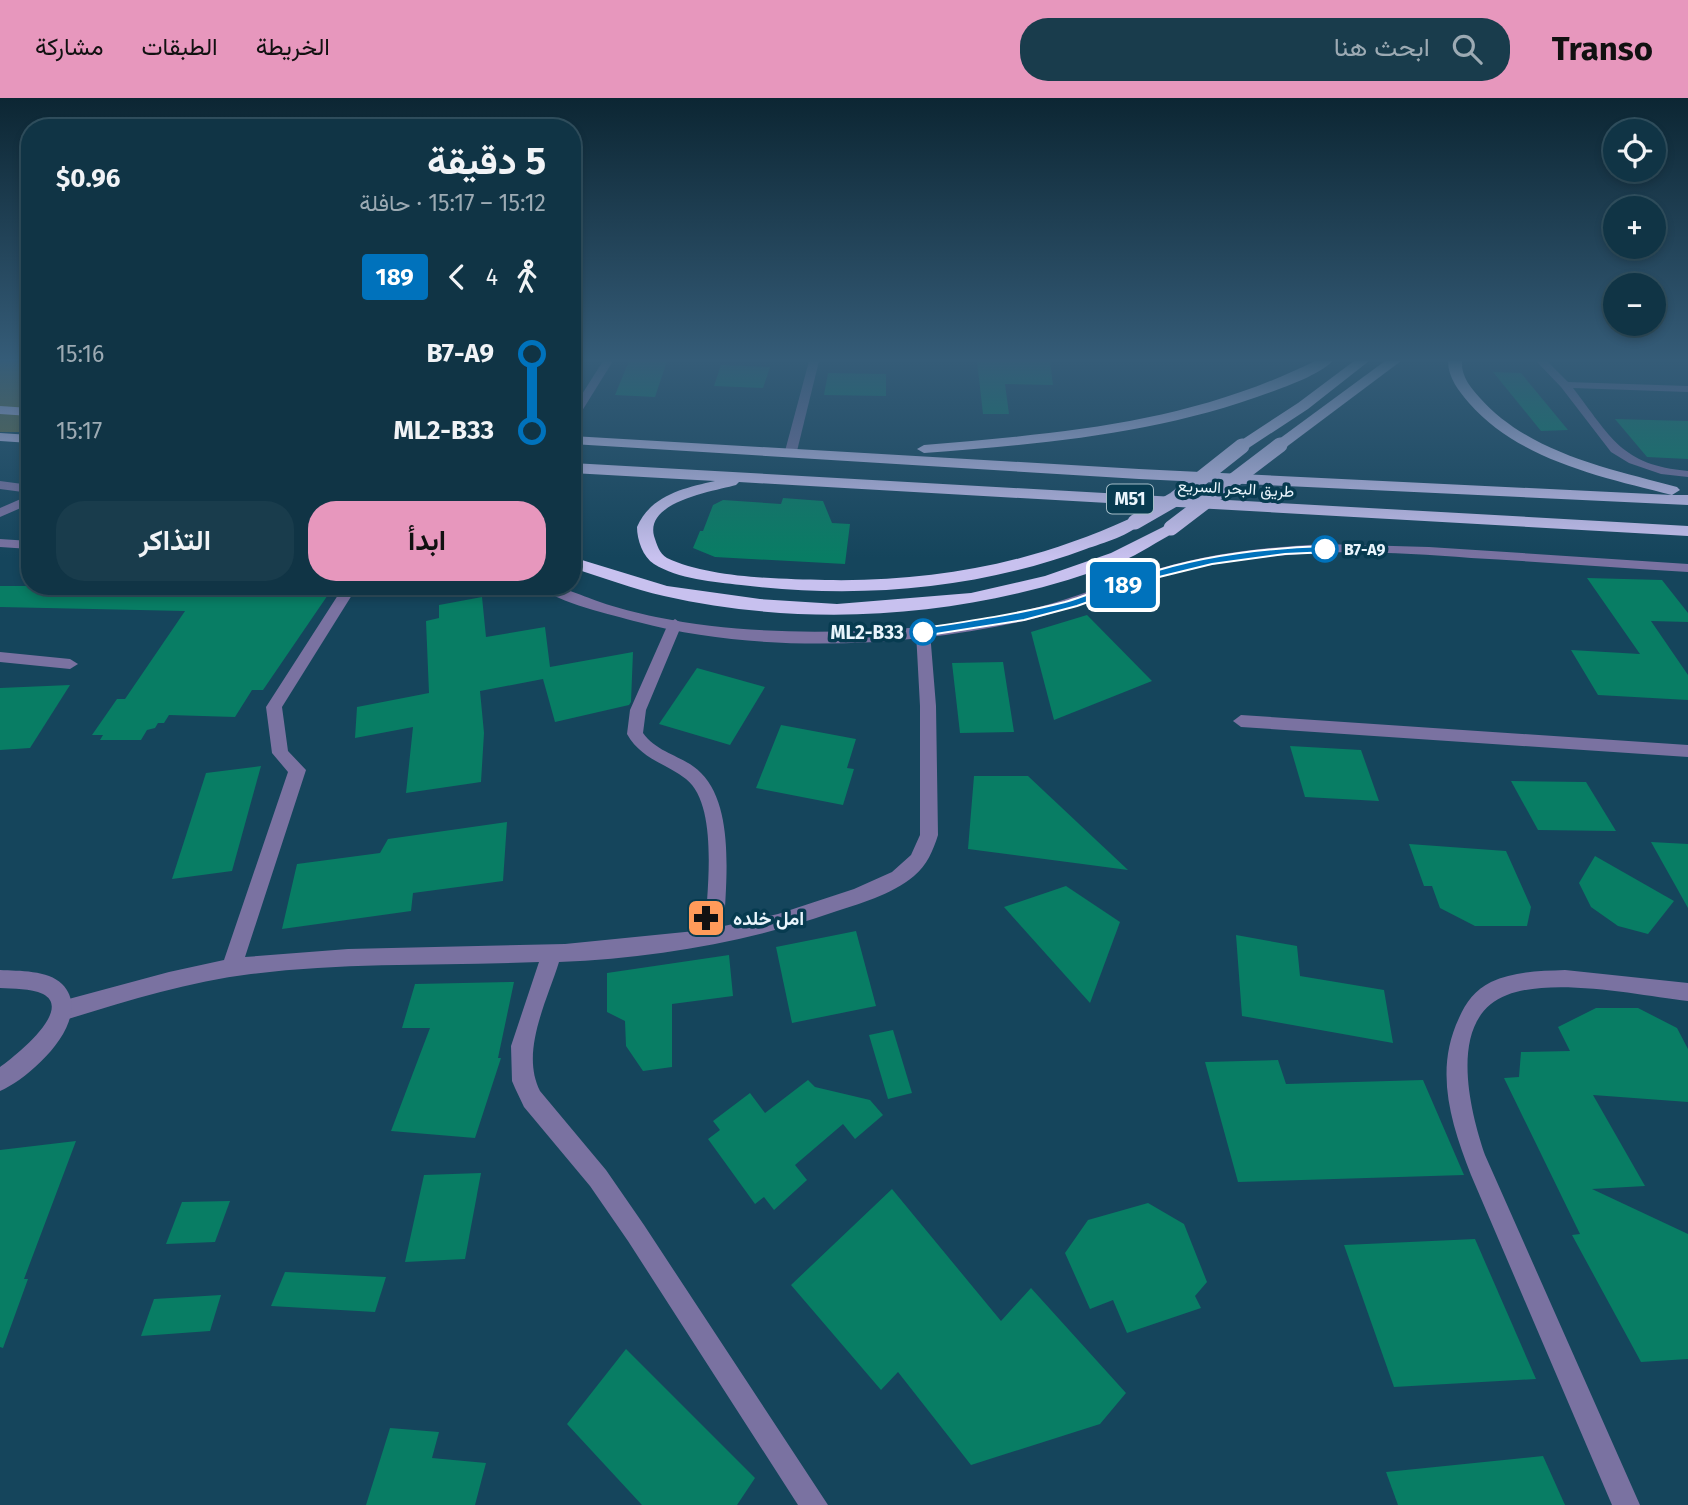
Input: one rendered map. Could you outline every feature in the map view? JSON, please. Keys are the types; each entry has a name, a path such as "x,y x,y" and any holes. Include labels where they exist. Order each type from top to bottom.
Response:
{"highway":[{"path":"851,456 1054,438 1126,427"},
{"path":"761,477 710,486 677,497 660,507 650,516 644,529 650,550 659,561 738,580 842,587 968,576 1035,561 1091,544 1135,523 1175,499 1242,446 1271,427"},
{"path":"581,565 665,591 760,605 836,610 971,598 1049,580 1117,557 1171,528 1304,427"},
{"path":"1509,427 1540,448 1601,471 1688,494"},
{"path":"0,437 21,438"},
{"name":"طريق البحر السريع","path":"581,440 1139,474 1688,500"},
{"name":"طريق البحر السريع","path":"581,468 1688,531"}],"street":[{"path":"0,485 21,488"},
{"path":"0,513 21,503"},
{"path":"0,543 21,544"},
{"path":"569,595 598,606 675,624 782,635 882,636 1024,616 1193,565 1285,550 1404,550 1688,568"},
{"path":"231,968 297,770 280,753 274,708 345,595"},
{"path":"675,624 638,709 635,734 649,752 698,779 711,805 716,864 714,938"},
{"path":"65,1010 153,984 275,962 551,955 619,951 714,938 799,917 877,888 902,876 925,852 929,835 930,792 923,632"},
{"path":"0,657 70,664"},
{"path":"1241,721 1688,751"},
{"path":"551,955 522,1046 523,1081 532,1099 598,1178 636,1233 814,1505"},
{"path":"0,979 24,978 43,983 62,999 65,1010 59,1025 46,1042 0,1080"},
{"path":"1626,1505 1564,1368 1494,1201 1461,1114 1456,1080 1459,1047 1466,1022 1481,1002 1497,989 1524,981 1582,982 1688,992"}],"lane":[{"path":"790,451 796,427"},
{"path":"1597,427 1615,450 1633,461 1665,472 1688,474"}],"green space":[{"path":"0,427 21,427 21,432 0,432"}],"building":[{"path":"1537,427 1565,427 1568,430 1541,431"},
{"path":"1621,427 1688,427 1688,459 1647,457"},
{"path":"783,498 823,501 832,523 850,524 845,564 715,557 693,548 713,505 723,500 781,504"},
{"path":"1587,578 1662,580 1688,613 1688,622 1651,621 1688,675 1688,700 1598,695 1571,650 1640,654"},
{"path":"0,586 21,586 21,595 328,595 263,690 252,690 235,717 169,715 164,723 158,723 155,728 147,730 141,740 100,740 103,735 92,735 117,699 125,699 185,611 0,607"},
{"path":"482,597 486,637 545,627 550,667 633,652 631,702 629,705 555,722 543,679 480,691 484,733 481,782 406,793 413,727 355,738 357,707 429,693 426,621 439,618 439,605"},
{"path":"1087,615 1152,681 1054,720 1031,632"},
{"path":"1003,662 1014,732 960,733 952,663"},
{"path":"697,668 765,687 730,745 659,724"},
{"path":"70,685 30,748 0,750 0,688"},
{"path":"781,725 856,739 847,768 854,769 843,805 756,788"},
{"path":"1290,746 1361,750 1379,801 1305,797"},
{"path":"261,766 232,871 172,879 206,773"},
{"path":"974,776 1028,776 1128,870 968,849"},
{"path":"1511,781 1586,782 1616,831 1538,830"},
{"path":"507,822 503,881 413,893 411,911 282,929 297,864 380,853 388,839"},
{"path":"1651,842 1688,844 1688,908"},
{"path":"1409,844 1506,851 1531,907 1527,926 1475,926 1440,908 1432,886 1424,886"},
{"path":"1595,856 1674,901 1648,934 1618,926 1591,907 1579,883"},
{"path":"1066,886 1120,922 1090,1003 1004,907"},
{"path":"856,931 876,1006 792,1023 776,947"},
{"path":"1236,935 1297,946 1300,976 1384,990 1393,1043 1242,1016"},
{"path":"729,955 733,996 672,1004 672,1067 643,1071 626,1046 625,1021 607,1012 607,973"},
{"path":"514,982 498,1058 501,1058 475,1138 391,1131 430,1028 402,1028 415,984"},
{"path":"1596,1008 1638,1008 1677,1028 1688,1049 1688,1102 1593,1095 1645,1186 1592,1189 1688,1234 1688,1359 1641,1362 1572,1235 1580,1234 1504,1078 1519,1077 1521,1052 1570,1051 1558,1027"},
{"path":"893,1030 912,1093 888,1099 869,1035"},
{"path":"1278,1060 1286,1084 1423,1080 1464,1175 1238,1182 1205,1062"},
{"path":"808,1080 815,1087 870,1100 883,1115 855,1139 843,1124 795,1165 807,1180 774,1210 764,1197 755,1204 708,1139 720,1130 713,1121 750,1093 765,1113"},
{"path":"76,1141 24,1279 28,1279 3,1348 0,1347 0,1150"},
{"path":"481,1173 465,1259 405,1262 424,1175"},
{"path":"892,1189 1001,1321 1031,1288 1126,1393 1100,1424 971,1465 898,1372 881,1390 791,1285"},
{"path":"230,1201 215,1242 166,1244 182,1202"},
{"path":"1148,1203 1184,1224 1207,1282 1195,1296 1201,1308 1127,1333 1113,1300 1090,1309 1065,1253 1088,1220"},
{"path":"1475,1239 1536,1379 1394,1387 1344,1245"},
{"path":"285,1272 386,1277 375,1312 271,1306"},
{"path":"221,1295 210,1331 141,1336 154,1299"},
{"path":"626,1349 755,1478 737,1505 642,1505 567,1424"},
{"path":"390,1428 439,1432 432,1458 486,1463 475,1505 366,1505"},
{"path":"1543,1456 1565,1505 1398,1505 1386,1472"}],"bus line":[{"name":"189","path":"923,632 1024,616 1073,603 1152,576 1231,557 1285,550 1325,549"}],"place":[{"name":"B7-A9","path":"1325,549"},
{"name":"ML2-B33","path":"923,632"},
{"name":"امل خلده","path":"706,918"}]}
